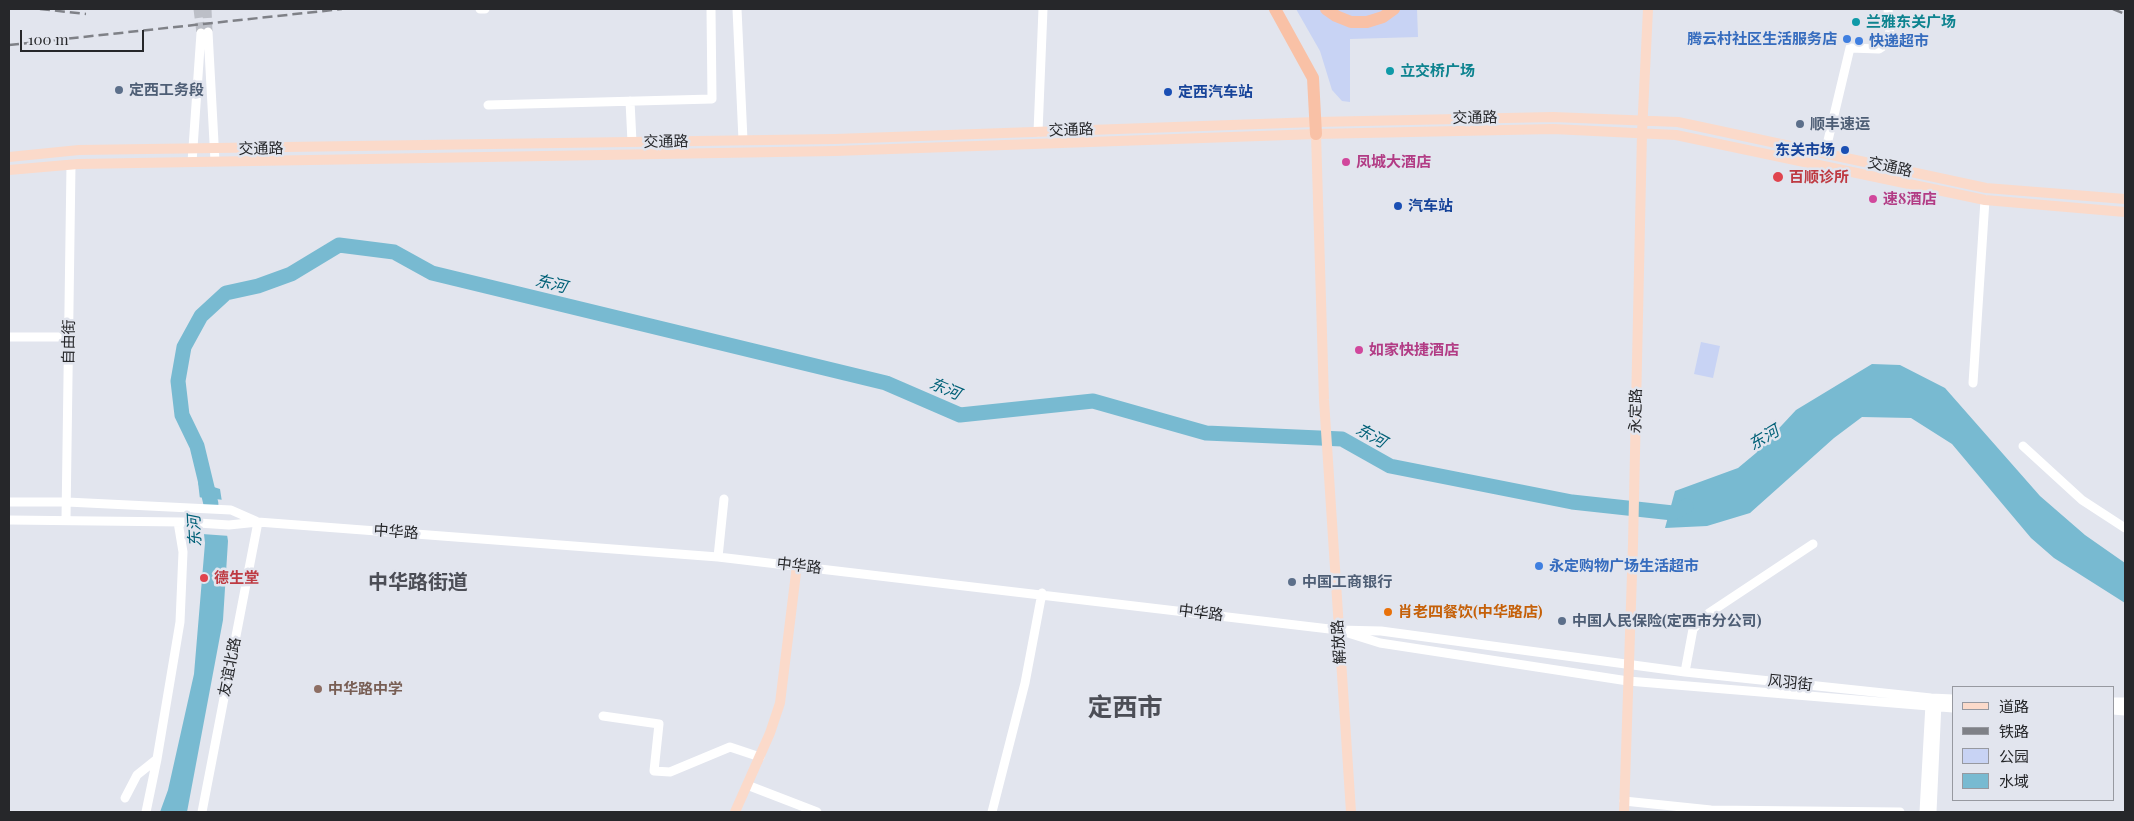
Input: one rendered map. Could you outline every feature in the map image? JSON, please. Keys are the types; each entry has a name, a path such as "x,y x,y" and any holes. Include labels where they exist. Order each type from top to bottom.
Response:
{"highway":[{"path":"1275,9 1314,78 1316,128"},
{"path":"1326,9 1336,16 1351,22 1367,22 1383,17 1394,9"}],"main road":[{"name":"永定路","path":"1624,812 1633,544 1642,133 1648,9"},
{"name":"交通路","path":"9,170 71,165 215,161 835,151 1553,117 1678,122 1986,188 2125,199"},
{"name":"交通路","path":"9,157 78,150 215,150 743,140 1038,132 1316,128 1553,129 1676,134 1985,200 2125,212"},
{"name":"解放路","path":"1316,128 1324,400 1351,812"},
{"path":"735,812 760,757 780,703 797,565"}],"street":[{"path":"488,105 712,99 711,9"},
{"path":"737,9 743,140"},
{"path":"1038,132 1043,9"},
{"path":"1825,153 1850,48 1879,49 1886,45 1890,37 1888,9"},
{"path":"192,162 204,32 215,161"},
{"path":"630,101 632,142"},
{"name":"自由街","path":"66,519 71,165"},
{"path":"1973,383 1985,200"},
{"path":"9,337 69,337"},
{"path":"2023,446 2082,500 2125,528"},
{"path":"718,557 724,499"},
{"name":"中华路","path":"9,502 67,502 231,510 258,522"},
{"name":"中华路","path":"9,520 66,519 229,525 258,522 718,557 1042,593 1338,630 1381,631 1628,664"},
{"path":"146,812 180,622 183,552 181,522"},
{"name":"友谊北路","path":"202,812 258,522"},
{"path":"1685,672 1693,629 1709,614 1813,544"},
{"path":"992,812 1025,684 1042,593"},
{"name":"中华路","path":"1338,630 1380,643 1628,681"},
{"name":"风羽街","path":"1628,664 1934,703 1952,708"},
{"name":"风羽街","path":"1628,681 1934,703 1952,699"},
{"path":"1924,812 1934,703"},
{"path":"1932,812 1934,703"},
{"path":"604,716 659,724 654,771 670,772 730,747 760,757"},
{"path":"125,798 137,775 157,759"},
{"path":"747,785 817,812"},
{"path":"1624,801 1711,810 1900,812"}],"green space":[{"path":"1296,9 1417,9 1418,37 1350,39 1350,102 1342,101 1332,90 1320,51"},
{"path":"1701,342 1720,346 1713,378 1694,374"}],"water":[{"path":"1872,364 1900,365 1945,388 2040,496 2085,535 2125,563 2125,603 2054,558 2031,538 1952,444 1911,418 1862,417 1834,438 1750,513 1707,526 1665,528 1675,491 1738,468 1756,453 1796,410"},
{"path":"198,482 220,489 228,541 223,620 187,812 160,812 168,790 194,674 205,543"}],"pier":[{"path":"197,497 224,500 230,536 202,534"}],"waterway":[{"name":"东河","path":"211,504 197,446 182,415 178,381 184,347 201,316 226,293 258,286 291,274 339,245 394,252 432,273 886,383 960,415 1093,401 1206,433 1342,439 1390,466 1572,502 1673,513 1686,506"}],"tunnel":[{"path":"198,9 201,33"},
{"path":"207,9 208,32"}],"railway":[{"path":"40,9 86,14"},
{"path":"9,45 342,9"},
{"path":"2113,9 2125,14"}],"place":[{"name":"兰雅东关广场","path":"1856,22"},
{"name":"腾云村社区生活服务店","path":"1847,39"},
{"name":"快递超市","path":"1859,41"},
{"name":"立交桥广场","path":"1390,71"},
{"name":"定西工务段","path":"119,90"},
{"name":"定西汽车站","path":"1168,92"},
{"name":"顺丰速运","path":"1800,124"},
{"name":"东关市场","path":"1845,150"},
{"name":"凤城大酒店","path":"1346,162"},
{"name":"百顺诊所","path":"1778,177"},
{"name":"速8酒店","path":"1873,199"},
{"name":"汽车站","path":"1398,206"},
{"name":"如家快捷酒店","path":"1359,350"},
{"name":"永定购物广场生活超市","path":"1539,566"},
{"name":"德生堂","path":"204,578"},
{"name":"中国工商银行","path":"1292,582"},
{"name":"肖老四餐饮(中华路店)","path":"1388,612"},
{"name":"中国人民保险(定西市分公司)","path":"1562,621"},
{"name":"中华路中学","path":"318,689"}],"district":[{"name":"中华路街道","path":"418,583"},
{"name":"定西市","path":"1125,708"}]}
